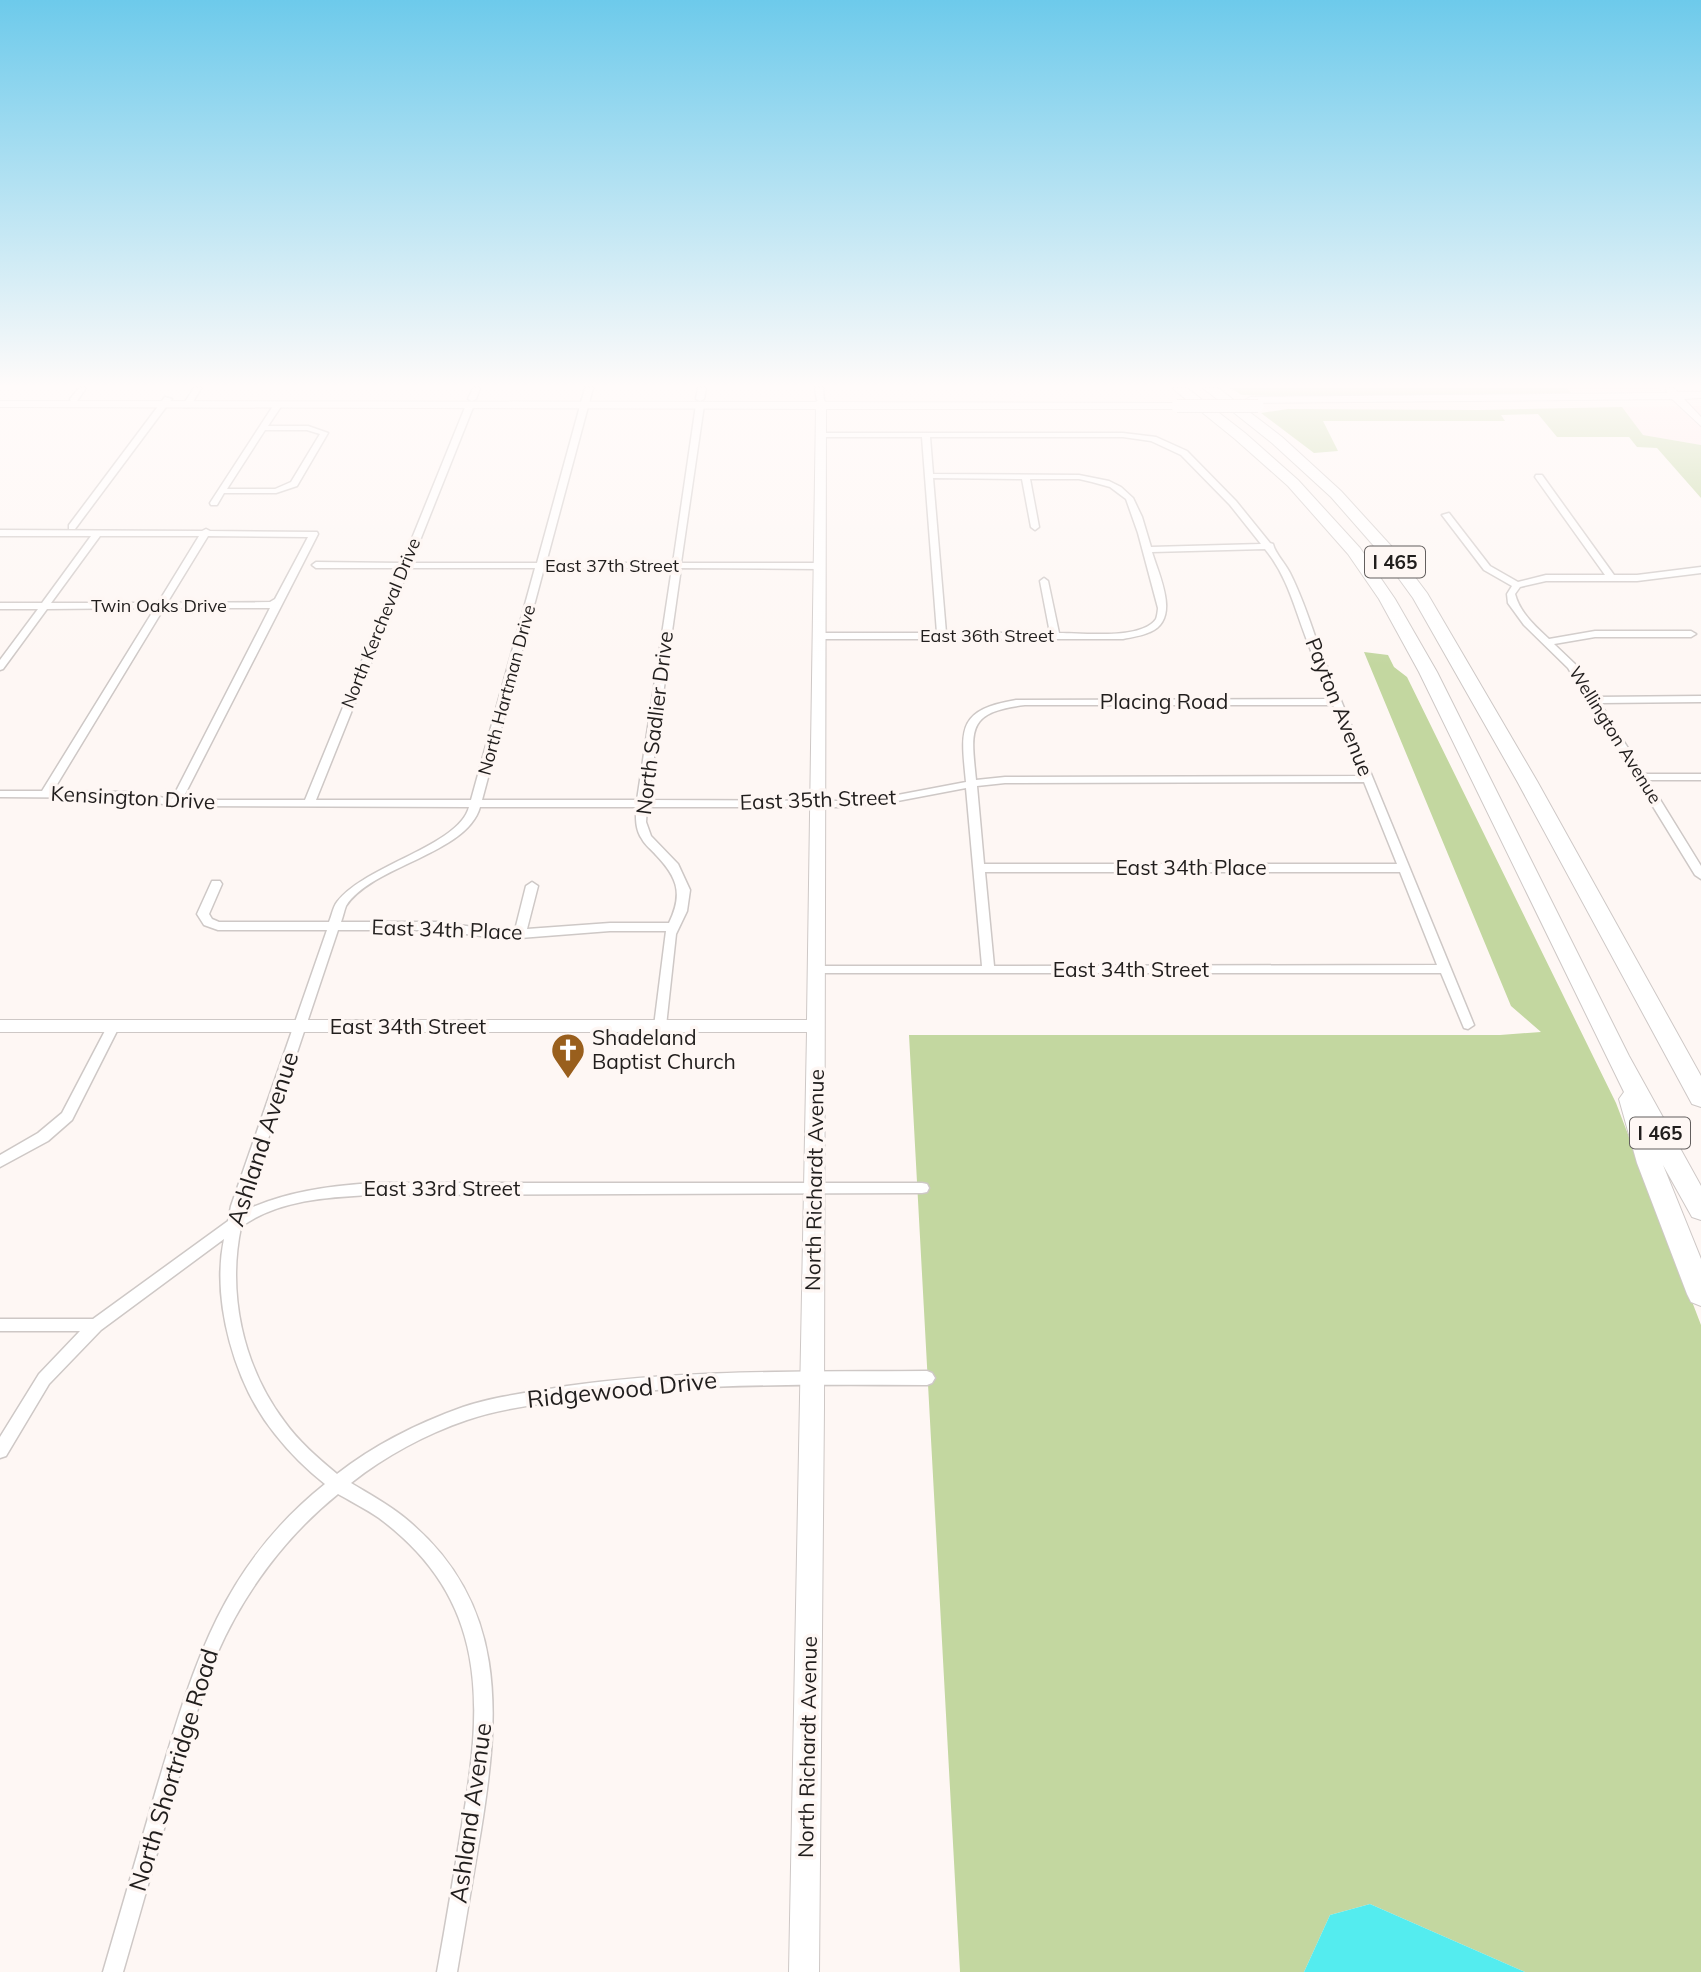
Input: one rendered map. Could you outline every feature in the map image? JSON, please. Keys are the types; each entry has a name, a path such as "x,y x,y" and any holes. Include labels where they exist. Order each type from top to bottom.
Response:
{"highway":[{"name":"I 465","path":"1290,480 1354,551 1387,599 1429,672 1617,1056 1701,1210"},
{"name":"I 465","path":"1321,480 1387,551 1420,597 1527,781 1701,1098"},
{"path":"1617,1056 1650,1163 1701,1294"}],"main road":[{"name":"North Richardt Avenue","path":"804,1972 813,1379 820,480"},
{"name":"East 34th Street","path":"0,1026 816,1026"}],"street":[{"path":"72,527 107,480"},
{"path":"214,503 229,480"},
{"path":"222,491 276,491 295,484 297,480"},
{"name":"North Kercheval Drive","path":"309,803 440,480"},
{"name":"North Hartman Drive","path":"333,926 341,905 350,895 459,830 471,818 564,480"},
{"name":"North Sadlier Drive","path":"660,1026 670,934 683,904 684,887 674,867 646,837 642,825 642,803 688,480"},
{"path":"930,480 943,636"},
{"path":"1026,480 1034,527"},
{"path":"1092,480 1123,492 1131,501 1146,550 1270,546"},
{"name":"Payton Avenue","path":"1211,480 1270,546 1297,596 1312,642 1468,1025"},
{"path":"1541,480 1611,578"},
{"path":"1447,515 1489,570 1517,585 1546,578 1637,578 1701,570"},
{"path":"0,667 98,532"},
{"path":"46,794 205,532"},
{"path":"0,533 314,534 175,803"},
{"name":"East 36th Street","path":"819,636 1123,636 1154,627 1161,620 1163,610 1146,550"},
{"path":"316,565 405,565"},
{"name":"East 37th Street","path":"405,565 819,566"},
{"path":"1044,581 1055,636"},
{"name":"Wellington Avenue","path":"1517,585 1511,594 1513,603 1527,623 1569,662 1699,868"},
{"name":"Twin Oaks Drive","path":"0,606 269,606 277,603"},
{"path":"1547,642 1595,634 1691,634"},
{"path":"1593,700 1701,699"},
{"name":"Placing Road","path":"970,784 968,731 976,719 992,709 1025,702 1336,702"},
{"path":"1640,777 1701,777"},
{"name":"East 35th Street","path":"266,803 818,804 887,800 970,784 1024,779 1367,779"},
{"path":"970,784 988,970"},
{"name":"Kensington Drive","path":"0,793 127,795 175,803 266,803"},
{"name":"East 34th Place","path":"978,868 1404,868"},
{"name":"East 34th Place","path":"216,884 203,917 211,924 222,926 437,926 520,934 610,926 673,927"},
{"path":"520,934 532,886"},
{"name":"Ashland Avenue","path":"333,926 234,1223 229,1255 228,1292 234,1334 242,1360 273,1420 310,1462 337,1484 400,1523 437,1561 462,1602 480,1659 485,1699 485,1740 447,1972"},
{"name":"East 34th Street","path":"817,970 1445,970"},
{"path":"0,1162 43,1137 67,1116 113,1027"},
{"name":"East 33rd Street","path":"0,1451 44,1379 96,1325 234,1223 268,1206 346,1190 922,1188"},
{"path":"0,1325 96,1325"},
{"name":"Ridgewood Drive","path":"337,1484 407,1438 449,1420 499,1405 573,1391 659,1382 927,1378"},
{"name":"North Shortridge Road","path":"113,1972 193,1694 219,1630 240,1591 265,1557 298,1518 337,1484"}],"green space":[{"path":"1685,480 1701,480 1701,498"},
{"path":"1364,652 1388,655 1394,667 1407,677 1616,1103 1701,1325 1701,1972 1525,1972 1370,1904 1330,1915 1304,1972 960,1972 909,1035 1500,1035 1541,1032 1511,1006"}],"water":[{"path":"1370,1904 1525,1972 1304,1972 1330,1915"}],"place":[{"name":"Shadeland Baptist Church","path":"568,1080"}]}
